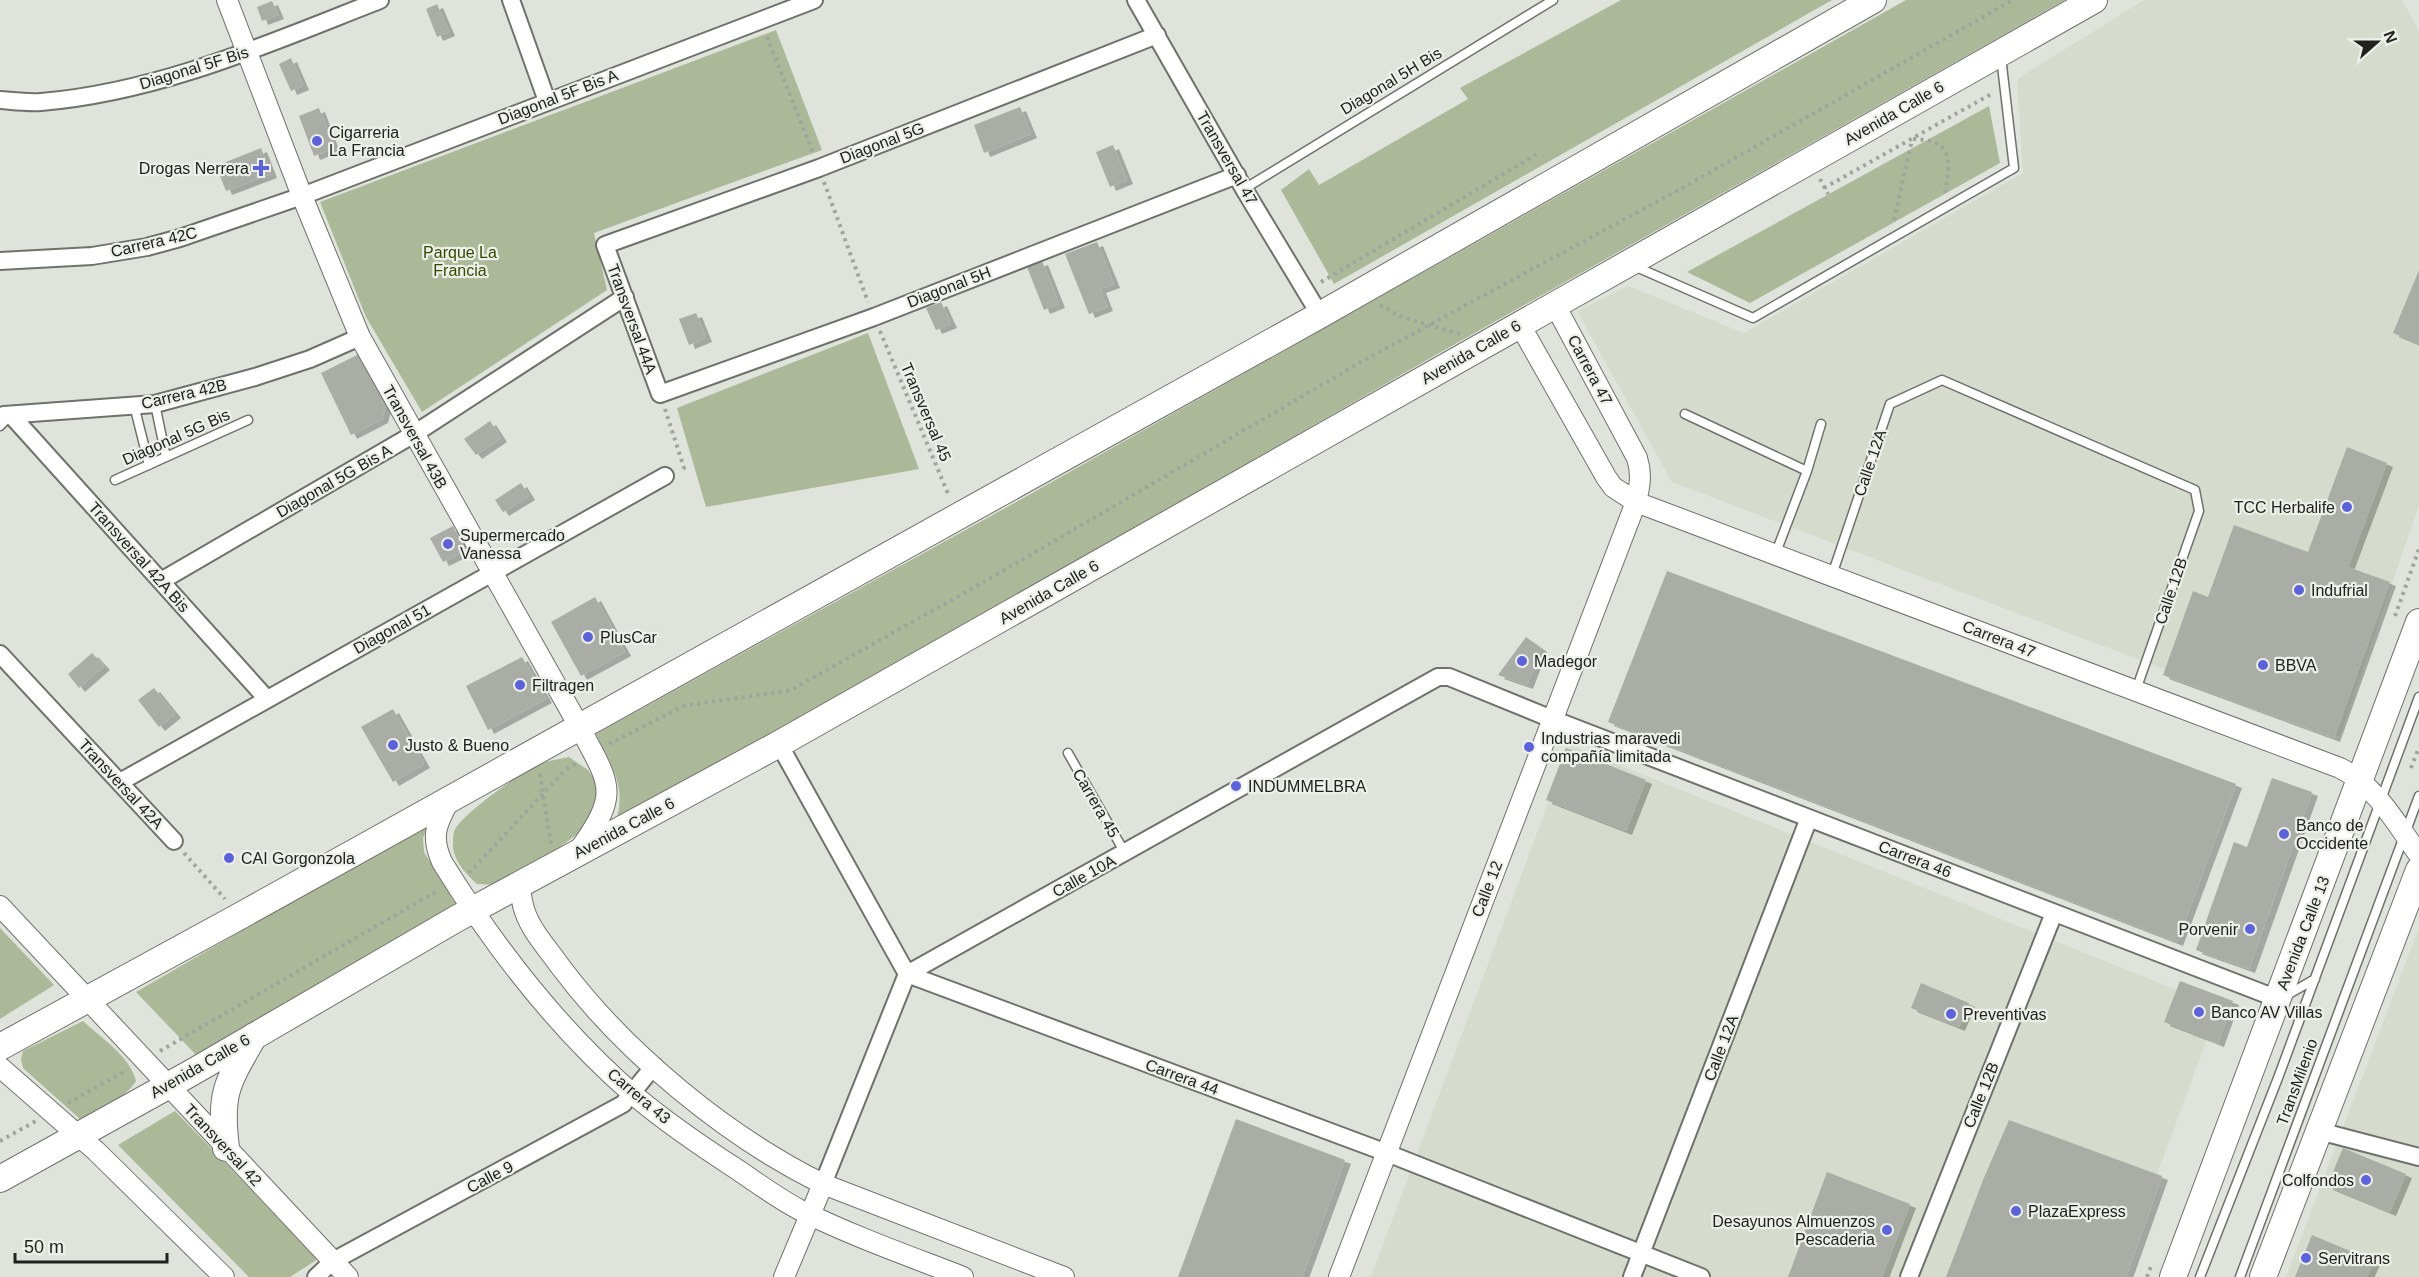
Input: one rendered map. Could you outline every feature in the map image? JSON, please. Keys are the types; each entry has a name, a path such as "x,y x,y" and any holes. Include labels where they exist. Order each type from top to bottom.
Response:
{"main road":[{"path":"0,1047 240,916 1320,315 1873,0"},
{"name":"Avenida Calle 6","path":"0,1179 167,1086 474,909 779,744 2094,0"},
{"name":"Avenida Calle 13","path":"2174,1277 2419,622"},
{"path":"2264,1277 2419,870"},
{"path":"226,1148 223,1125 225,1092 254,1036"}],"street":[{"name":"Transversal 43B","path":"227,0 302,196 360,337 600,767 608,795 601,820 565,860"},
{"name":"Diagonal 5F Bis","path":"0,100 39,102 110,92 172,78 247,52 380,0"},
{"path":"511,0 547,101"},
{"name":"Diagonal 5F Bis A","path":"302,196 814,0"},
{"name":"Transversal 47","path":"1136,0 1240,182 1320,315"},
{"name":"Diagonal 5G","path":"605,245 819,168 1157,35"},
{"name":"Diagonal 5H","path":"660,394 1240,182"},
{"name":"Carrera 42C","path":"0,261 92,256 147,247 190,235 302,196"},
{"name":"Transversal 44A","path":"605,245 660,394"},
{"name":"Diagonal 5G Bis A","path":"161,581 414,434 625,297"},
{"name":"Carrera 47","path":"1555,305 1637,458 1641,470 1641,481 1636,502"},
{"name":"Carrera 47","path":"1520,325 1606,477 1622,494 1636,502 2340,768 2361,779"},
{"name":"Carrera 42B","path":"4,419 155,404 255,377 310,359 360,337"},
{"name":"Transversal 42A Bis","path":"4,419 161,581 267,699"},
{"name":"Diagonal 51","path":"120,782 665,476"},
{"name":"Calle 12","path":"1339,1277 1636,502"},
{"name":"Transversal 42A","path":"0,654 174,841"},
{"name":"Calle 10A","path":"907,974 1438,677 1449,677 1552,719"},
{"name":"Carrera 46","path":"1552,719 2278,999"},
{"path":"779,744 907,974 784,1277"},
{"path":"2361,779 2419,855"},
{"name":"Carrera 43","path":"450,799 437,824 435,843 442,862 530,987 582,1046 633,1093 713,1154 798,1209 849,1232 963,1277"},
{"name":"Calle 12A","path":"1632,1277 1809,818"},
{"name":"Carrera 43","path":"519,885 526,913 540,940 594,1007 654,1066 760,1150 823,1184 1064,1277"},
{"name":"Transversal 42","path":"0,906 348,1277"},
{"name":"Calle 12B","path":"1909,1277 2054,913"},
{"name":"Carrera 44","path":"907,974 1387,1153 1701,1277"},
{"name":"Calle 9","path":"316,1277 333,1261 623,1104 654,1066"},
{"path":"0,1067 78,1135 224,1277"},
{"path":"2319,1131 2419,1157"}],"lane":[{"name":"Diagonal 5H Bis","path":"1240,182 1553,0"},
{"path":"1628,264 1753,318 2014,168 2001,53"},
{"name":"Calle 12A","path":"1832,576 1890,404 1942,380 2195,490"},
{"path":"155,404 166,457"},
{"path":"134,405 149,465"},
{"path":"1685,414 1807,471"},
{"name":"Diagonal 5G Bis","path":"115,480 248,420"},
{"path":"1775,555 1807,471 1821,424"},
{"name":"Calle 12B","path":"2136,691 2199,511 2195,490"},
{"name":"TransMilenio","path":"2200,1277 2315,979 2419,697"},
{"name":"Carrera 45","path":"1068,753 1125,853"},
{"name":"TransMilenio","path":"2241,1277 2419,796"},
{"path":"2278,999 2315,979"}],"path":[{"path":"609,744 683,706 791,690 999,573 1358,364 1684,187 2013,0"},
{"path":"1828,194 1824,188 1994,92 1996,103"},
{"path":"1912,139 1927,140 1946,151 1950,161 1943,208"},
{"path":"1889,240 1912,139"},
{"path":"1306,291 1537,154"},
{"path":"1358,293 1402,316 1490,342"},
{"name":"Transversal 45","path":"874,317 957,516"},
{"path":"660,394 684,468 665,476"},
{"path":"2411,768 2419,747"},
{"path":"536,750 543,794 565,860"},
{"path":"473,871 566,769"},
{"name":"Transversal 42A","path":"174,841 240,916"},
{"path":"0,1141 440,890"}],"shaded area":[{"path":"2144,0 2402,0 2419,31 2419,505 2340,736 1672,482 1577,311 1628,286 1744,333 2023,173 2017,79"},
{"path":"1570,745 2219,1007 2119,1277 1371,1277"},
{"path":"2419,928 2419,1277 2286,1277"}],"green space":[{"path":"1621,0 1832,0 1334,284 1281,190 1309,169 1319,185 1468,99 1460,88"},
{"path":"1906,0 2065,0 1434,356 767,738 617,817 618,784 596,734 1027,496"},
{"name":"Parque La Francia","path":"776,30 822,150 594,233 607,290 422,412 366,317 320,202"},
{"path":"1989,106 2000,163 1750,303 1687,272"},
{"path":"868,333 919,469 706,507 677,408"},
{"path":"569,757 588,770 597,783 597,811 581,831 537,865 497,885 477,884 461,867 455,855 453,841 454,832 458,826 489,797 533,767"},
{"path":"429,822 423,838 424,852 456,905 199,1058 136,992"},
{"path":"0,928 54,985 0,1019"},
{"path":"83,1021 122,1056 136,1081 118,1098 80,1119 23,1068 21,1059 23,1051"},
{"path":"175,1111 318,1259 290,1277 249,1277 118,1145"}],"building":[{"path":"272,1 278,15 262,21 257,7"},
{"path":"437,4 449,32 437,37 426,9"},
{"path":"291,58 303,86 291,91 279,64"},
{"path":"1020,107 1031,134 984,153 974,125"},
{"path":"319,108 334,148 314,156 299,116"},
{"path":"1113,145 1127,180 1110,187 1096,152"},
{"path":"261,148 271,174 226,191 216,166"},
{"path":"1097,242 1114,284 1100,289 1107,307 1089,314 1065,254"},
{"path":"1042,261 1059,304 1044,310 1027,267"},
{"path":"2419,270 2419,344 2393,333"},
{"path":"941,302 951,324 936,330 926,308"},
{"path":"696,313 706,338 689,345 679,319"},
{"path":"361,353 386,404 382,419 351,435 321,373"},
{"path":"490,421 501,438 476,455 464,439"},
{"path":"2347,447 2387,463 2348,567 2390,582 2334,738 2163,675 2193,591 2208,597 2234,525 2308,552"},
{"path":"521,483 529,496 503,512 495,500"},
{"name":"Supermercado Vanessa","path":"453,526 466,551 443,562 430,538"},
{"path":"1667,571 2236,784 2177,942 1608,722"},
{"name":"PlusCar","path":"595,597 625,652 581,676 551,622"},
{"name":"Madegor","path":"1526,637 1541,648 1527,685 1498,675"},
{"path":"92,653 104,666 79,688 68,674"},
{"path":"522,657 546,699 488,730 466,686"},
{"path":"154,688 175,714 159,727 138,700"},
{"name":"Justo & Bueno","path":"393,709 424,764 393,782 361,727"},
{"path":"1566,748 1646,780 1626,831 1546,800"},
{"path":"2272,778 2312,792 2249,969 2196,950 2234,842 2247,847"},
{"name":"Banco AV Villas","path":"2180,981 2233,1001 2218,1043 2164,1022"},
{"path":"1921,983 1969,1003 1959,1027 1911,1008"},
{"path":"1236,1119 1345,1160 1302,1277 1178,1277"},
{"path":"2009,1120 2162,1176 2126,1277 1946,1277"},
{"name":"Colfondos","path":"2343,1148 2406,1174 2390,1212 2327,1186"},
{"path":"1827,1172 1910,1204 1882,1277 1788,1277"},
{"path":"2312,1235 2374,1261 2367,1277 2295,1277"}],"place":[{"name":"Cigarreria La Francia","path":"317,141"},
{"name":"Drogas Nerrera","path":"261,168"},
{"name":"TCC Herbalife","path":"2347,507"},
{"name":"Supermercado Vanessa","path":"448,544"},
{"name":"Indufrial","path":"2299,590"},
{"name":"PlusCar","path":"588,637"},
{"name":"Madegor","path":"1522,661"},
{"name":"BBVA","path":"2263,665"},
{"name":"Filtragen","path":"520,685"},
{"name":"Justo & Bueno","path":"393,745"},
{"name":"Industrias maravedi compañía limitada","path":"1529,747"},
{"name":"INDUMMELBRA","path":"1236,786"},
{"name":"Banco de Occidente","path":"2284,834"},
{"name":"CAI Gorgonzola","path":"229,858"},
{"name":"Porvenir","path":"2250,929"},
{"name":"Banco AV Villas","path":"2199,1012"},
{"name":"Preventivas","path":"1951,1014"},
{"name":"Colfondos","path":"2366,1180"},
{"name":"PlazaExpress","path":"2016,1211"},
{"name":"Desayunos Almuenzos Pescaderia","path":"1887,1230"},
{"name":"Servitrans","path":"2306,1258"}]}
